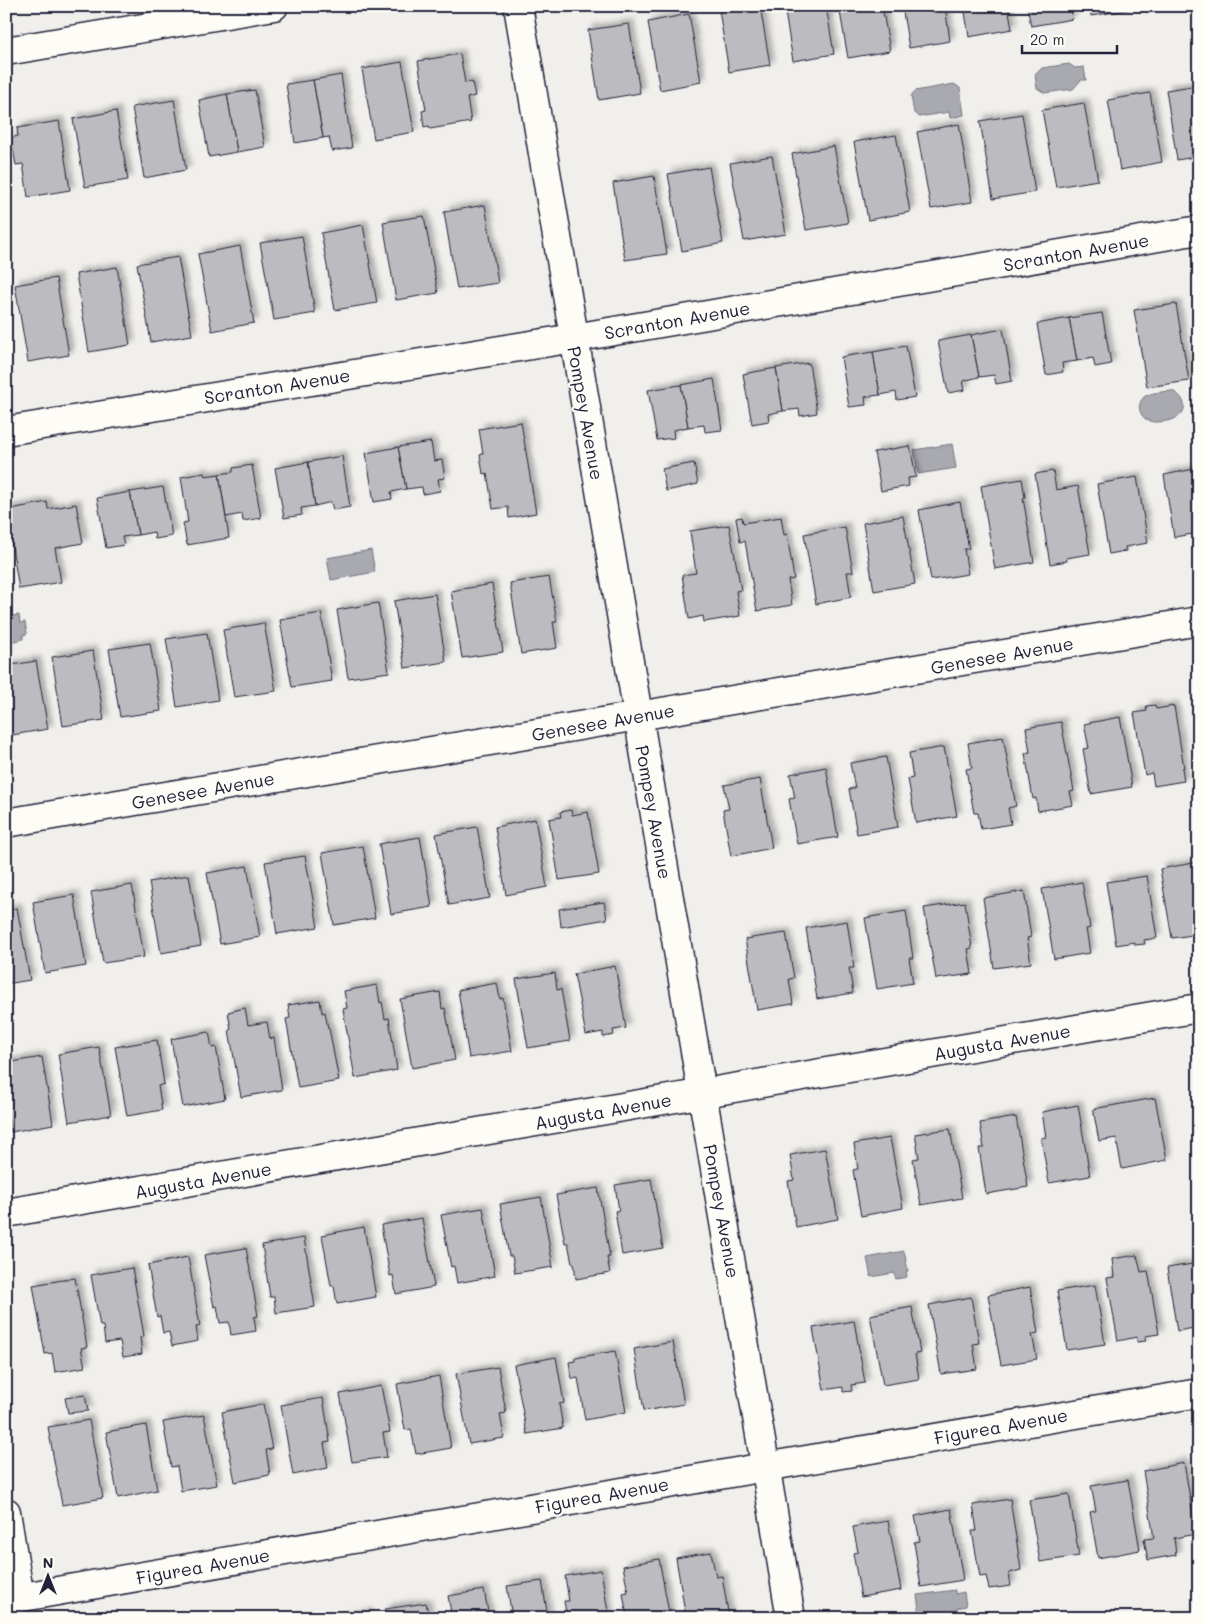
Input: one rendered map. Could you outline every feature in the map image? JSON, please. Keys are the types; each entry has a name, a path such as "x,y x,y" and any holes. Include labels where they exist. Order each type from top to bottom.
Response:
{"street":[{"path":"6,51 274,6"},
{"name":"Pompey Avenue","path":"518,6 791,1618"},
{"name":"Scranton Avenue","path":"6,431 574,338 1199,230"},
{"name":"Genesee Avenue","path":"6,823 1199,621"},
{"name":"Augusta Avenue","path":"6,1213 1199,1008"},
{"name":"Figurea Avenue","path":"13,1599 1199,1392"},
{"path":"6,1512 13,1599"}],"shaded area":[{"path":"1069,64 1075,68 1084,67 1086,80 1081,80 1073,89 1045,93 1037,88 1035,75 1042,68"},
{"path":"954,84 960,88 964,115 950,118 949,112 919,117 914,113 911,96 915,91"},
{"path":"1171,391 1179,395 1184,402 1182,414 1161,422 1146,420 1140,409 1141,401 1144,397 1154,393"},
{"path":"952,444 956,468 918,474 914,450"},
{"path":"371,550 375,572 331,580 327,558"},
{"path":"19,615 20,623 25,622 27,634 23,635 23,639 6,643 6,617"},
{"path":"904,1251 908,1271 906,1271 907,1277 896,1279 894,1273 871,1277 867,1258"},
{"path":"955,1590 955,1594 964,1592 966,1606 957,1608 958,1612 920,1617 917,1595"}],"building":[{"path":"744,6 760,6 770,65 729,72 719,10"},
{"path":"784,6 826,6 834,54 793,61"},
{"path":"839,6 882,6 890,51 848,58"},
{"path":"902,6 945,6 950,41 909,48"},
{"path":"964,6 1008,6 1012,29 969,37"},
{"path":"1027,6 1070,6 1073,19 1031,26"},
{"path":"1089,6 1131,6 1132,9 1091,16"},
{"path":"689,14 701,82 660,90 648,22"},
{"path":"629,24 640,93 599,100 588,30"},
{"path":"460,54 465,83 472,82 475,96 467,98 471,122 430,129 429,126 424,127 422,111 426,110 418,61"},
{"path":"402,62 414,132 374,139 362,69"},
{"path":"341,75 352,148 332,151 329,137 323,138 313,80"},
{"path":"313,80 323,138 295,143 286,84"},
{"path":"1199,85 1199,156 1177,160 1166,90"},
{"path":"255,90 265,147 237,152 227,94"},
{"path":"1150,93 1162,162 1120,170 1108,100"},
{"path":"227,94 237,152 209,157 199,100"},
{"path":"174,100 186,170 144,178 132,107"},
{"path":"1084,103 1098,180 1056,187 1042,110"},
{"path":"116,111 128,180 85,187 73,119"},
{"path":"1022,114 1035,192 993,199 980,121"},
{"path":"59,121 70,190 28,197 23,164 16,165 11,138 18,136 17,128"},
{"path":"959,124 972,202 931,209 917,132"},
{"path":"896,135 910,212 868,220 854,142"},
{"path":"834,146 848,223 806,230 792,154"},
{"path":"772,156 786,234 744,241 730,163"},
{"path":"709,167 723,243 682,251 668,174"},
{"path":"654,176 667,254 625,260 613,183"},
{"path":"485,205 498,283 457,289 444,212"},
{"path":"424,216 438,293 396,300 383,222"},
{"path":"363,225 377,303 335,310 321,233"},
{"path":"302,236 315,313 274,320 260,243"},
{"path":"240,246 254,323 212,331 198,254"},
{"path":"178,257 192,335 151,342 137,264"},
{"path":"117,267 130,345 89,352 76,274"},
{"path":"56,278 69,355 28,362 15,285"},
{"path":"1176,304 1189,381 1147,387 1134,310"},
{"path":"1102,313 1111,364 1095,367 1093,358 1077,361 1069,318"},
{"path":"1069,318 1077,361 1062,363 1063,372 1046,375 1037,324"},
{"path":"1003,329 1012,381 996,384 994,375 979,377 971,335"},
{"path":"971,335 979,377 963,381 965,390 948,393 938,341"},
{"path":"906,346 915,397 897,400 896,392 880,395 873,352"},
{"path":"873,352 880,395 865,397 866,405 849,407 841,357"},
{"path":"809,363 817,413 800,416 799,409 783,411 776,368"},
{"path":"776,368 783,411 768,414 769,421 752,424 743,374"},
{"path":"714,379 722,430 705,432 704,425 688,427 681,385"},
{"path":"681,385 688,427 673,430 674,438 657,440 648,390"},
{"path":"521,422 536,513 509,518 508,507 493,509 487,473 483,474 480,455 483,454 479,429"},
{"path":"431,442 434,461 442,460 445,478 438,479 440,491 423,494 422,487 406,489 398,447"},
{"path":"910,446 916,477 908,478 909,486 881,491 874,452"},
{"path":"398,447 406,489 391,492 392,499 374,502 366,453"},
{"path":"342,456 350,507 333,510 331,502 315,506 308,462"},
{"path":"308,462 315,506 301,508 302,515 284,518 275,468"},
{"path":"694,463 698,484 666,491 662,469"},
{"path":"252,465 261,518 243,521 242,514 226,517 219,474 233,472 233,468"},
{"path":"1199,468 1199,533 1174,537 1164,475"},
{"path":"1053,471 1056,490 1078,486 1090,554 1066,558 1067,561 1050,564 1035,474"},
{"path":"204,473 205,476 219,474 229,538 187,545 183,523 188,522 181,477"},
{"path":"1137,477 1148,543 1125,547 1126,551 1109,554 1097,484"},
{"path":"1022,479 1025,497 1023,498 1034,562 995,569 981,486"},
{"path":"163,487 172,536 155,539 154,532 138,535 130,492"},
{"path":"130,492 138,535 122,537 124,545 106,548 97,498"},
{"path":"47,502 48,509 76,504 83,543 55,548 61,582 19,589 6,510"},
{"path":"960,502 969,549 964,549 968,574 931,580 919,510"},
{"path":"903,516 915,584 874,591 863,523"},
{"path":"742,517 743,523 781,517 784,535 787,534 794,579 788,580 792,605 757,611 745,541 740,542 736,518"},
{"path":"729,525 741,590 736,591 740,616 704,622 703,616 689,619 682,575 696,573 690,531"},
{"path":"845,527 853,572 847,572 851,597 816,604 804,534"},
{"path":"549,577 557,622 553,622 557,648 521,654 510,583"},
{"path":"492,584 503,652 462,658 451,591"},
{"path":"435,594 446,662 405,668 394,601"},
{"path":"378,603 389,672 348,678 337,610"},
{"path":"321,613 332,681 292,687 280,620"},
{"path":"264,623 276,691 234,697 223,630"},
{"path":"207,633 218,700 177,707 166,639"},
{"path":"150,643 161,711 120,717 109,649"},
{"path":"93,651 104,720 63,726 52,657"},
{"path":"36,661 48,729 6,736 6,666"},
{"path":"1155,705 1156,709 1174,706 1184,768 1182,768 1184,781 1154,786 1152,773 1145,775 1134,713 1147,711 1146,706"},
{"path":"1120,717 1132,787 1091,794 1083,749 1089,748 1084,724"},
{"path":"1061,722 1074,791 1070,792 1073,805 1038,811 1036,798 1033,799 1025,753 1030,752 1026,728"},
{"path":"1003,737 1016,806 1008,808 1011,824 981,829 978,813 974,813 966,769 972,768 968,743"},
{"path":"944,747 957,816 916,823 908,779 913,778 909,753"},
{"path":"886,757 898,827 857,834 849,789 855,788 850,763"},
{"path":"826,767 838,837 797,844 789,799 795,798 790,774"},
{"path":"760,779 772,848 731,856 723,810 729,809 724,785"},
{"path":"571,810 572,815 588,812 599,874 559,880 549,819 561,817 560,812"},
{"path":"535,819 547,887 506,895 495,827"},
{"path":"477,827 490,898 449,905 436,834"},
{"path":"420,837 432,907 391,914 379,844"},
{"path":"363,846 375,918 334,925 322,853"},
{"path":"305,856 318,927 277,934 265,862"},
{"path":"1199,862 1199,934 1172,938 1160,869"},
{"path":"247,866 260,937 220,944 207,873"},
{"path":"189,875 201,946 161,953 149,882"},
{"path":"1147,876 1157,938 1144,940 1145,944 1135,945 1135,942 1116,945 1106,882"},
{"path":"1082,882 1090,928 1086,929 1090,953 1054,959 1042,889"},
{"path":"132,885 144,957 103,963 91,892"},
{"path":"1024,891 1031,937 1027,938 1031,963 994,968 983,898"},
{"path":"74,895 86,966 45,973 33,902"},
{"path":"604,902 607,919 561,927 559,909"},
{"path":"965,902 972,948 968,949 972,974 936,979 924,908"},
{"path":"17,908 30,980 6,984 6,910"},
{"path":"906,911 913,958 909,958 913,983 877,989 865,918"},
{"path":"847,921 854,968 849,968 853,993 817,999 806,928"},
{"path":"786,933 794,978 789,979 793,1004 757,1010 745,939"},
{"path":"615,966 626,1028 613,1030 614,1035 603,1037 603,1032 586,1035 574,974"},
{"path":"555,973 557,990 561,989 570,1041 528,1048 516,979"},
{"path":"497,983 500,999 503,998 512,1051 469,1058 458,990"},
{"path":"377,985 385,1019 389,1018 397,1070 355,1078 343,1009 347,1008 344,991"},
{"path":"440,992 442,1009 445,1008 455,1060 412,1068 400,999"},
{"path":"320,1000 322,1013 325,1012 329,1028 339,1081 298,1088 286,1019 290,1018 288,1005"},
{"path":"245,1008 248,1025 267,1022 270,1039 274,1038 282,1090 241,1097 229,1030 231,1029 228,1012"},
{"path":"209,1032 212,1048 216,1047 225,1099 183,1107 171,1039"},
{"path":"157,1040 164,1084 158,1086 162,1110 127,1116 115,1047"},
{"path":"99,1047 111,1115 69,1122 58,1054"},
{"path":"42,1057 53,1124 11,1132 6,1106 6,1063"},
{"path":"1155,1098 1167,1160 1122,1169 1116,1138 1099,1141 1093,1109"},
{"path":"1078,1105 1090,1176 1049,1183 1041,1138 1046,1137 1042,1112"},
{"path":"1016,1117 1028,1187 986,1194 979,1148 984,1148 980,1123"},
{"path":"950,1129 962,1198 921,1205 913,1159 919,1158 915,1134"},
{"path":"890,1138 903,1208 861,1216 853,1170 858,1169 854,1144"},
{"path":"825,1149 838,1219 796,1227 788,1181 794,1180 790,1155"},
{"path":"651,1179 663,1248 622,1255 615,1211 619,1210 615,1185"},
{"path":"598,1188 610,1257 607,1257 610,1273 576,1279 574,1263 572,1263 568,1243 565,1243 556,1195"},
{"path":"541,1197 553,1267 515,1273 512,1256 509,1256 500,1204"},
{"path":"483,1208 495,1276 457,1283 454,1266 451,1267 441,1215"},
{"path":"422,1218 434,1287 396,1294 393,1275 390,1276 381,1225"},
{"path":"364,1227 376,1297 337,1304 334,1286 331,1286 322,1235"},
{"path":"304,1238 315,1307 276,1313 274,1297 270,1297 262,1245"},
{"path":"246,1248 258,1316 254,1317 256,1331 231,1335 229,1322 220,1323 217,1306 214,1307 204,1255"},
{"path":"1137,1255 1141,1272 1148,1271 1159,1334 1145,1336 1146,1341 1137,1342 1137,1337 1118,1341 1107,1278 1114,1277 1112,1259"},
{"path":"188,1257 200,1326 196,1327 198,1341 172,1346 169,1332 163,1333 160,1316 157,1317 148,1265"},
{"path":"1199,1263 1199,1332 1195,1333 1194,1328 1177,1331 1167,1268"},
{"path":"132,1268 144,1336 140,1337 142,1354 123,1357 120,1341 105,1343 91,1275"},
{"path":"75,1278 87,1347 81,1348 85,1367 55,1372 52,1353 45,1354 33,1285"},
{"path":"1095,1285 1105,1344 1067,1350 1057,1291"},
{"path":"1030,1287 1038,1333 1032,1334 1037,1359 1001,1365 988,1295"},
{"path":"971,1297 979,1343 973,1344 977,1369 941,1374 929,1305"},
{"path":"912,1307 920,1353 915,1354 919,1379 883,1385 870,1315"},
{"path":"854,1321 865,1383 851,1385 852,1391 843,1392 843,1387 824,1390 813,1328"},
{"path":"673,1342 684,1404 644,1411 634,1349"},
{"path":"615,1351 626,1412 585,1420 578,1378 572,1379 569,1362 575,1361 575,1358"},
{"path":"556,1357 564,1403 559,1404 563,1428 527,1434 514,1365"},
{"path":"498,1367 506,1413 500,1414 504,1438 469,1444 456,1374"},
{"path":"439,1376 451,1448 416,1454 411,1429 405,1430 397,1384"},
{"path":"381,1386 390,1432 383,1433 387,1457 352,1462 340,1394"},
{"path":"85,1395 88,1411 68,1413 65,1398"},
{"path":"323,1398 330,1442 324,1443 328,1468 293,1475 281,1405"},
{"path":"263,1404 272,1449 266,1450 270,1475 235,1482 222,1412"},
{"path":"204,1415 217,1485 181,1491 177,1466 171,1467 163,1422"},
{"path":"89,1420 103,1498 62,1505 48,1427"},
{"path":"146,1425 157,1490 118,1498 106,1432"},
{"path":"1184,1463 1196,1534 1174,1538 1176,1555 1148,1560 1144,1539 1154,1538 1143,1471"},
{"path":"1128,1480 1140,1550 1098,1558 1090,1512 1096,1511 1091,1486"},
{"path":"1069,1494 1079,1556 1040,1562 1029,1500"},
{"path":"1010,1499 1021,1570 1009,1573 1011,1586 989,1589 986,1576 980,1577 972,1531 977,1531 973,1505"},
{"path":"951,1509 963,1580 921,1587 914,1542 920,1541 915,1516"},
{"path":"888,1521 901,1590 861,1597 853,1553 858,1552 853,1527"},
{"path":"711,1552 716,1577 722,1576 729,1618 686,1618 676,1558"},
{"path":"659,1559 670,1618 627,1618 623,1593 628,1592 623,1566"},
{"path":"601,1570 609,1618 567,1618 564,1601 569,1601 565,1576"},
{"path":"542,1581 548,1618 507,1618 506,1612 511,1611 507,1586"},
{"path":"484,1590 489,1618 452,1618 448,1596"},
{"path":"426,1603 429,1618 386,1618 385,1609"},
{"path":"368,1613 369,1618 337,1618"}]}
